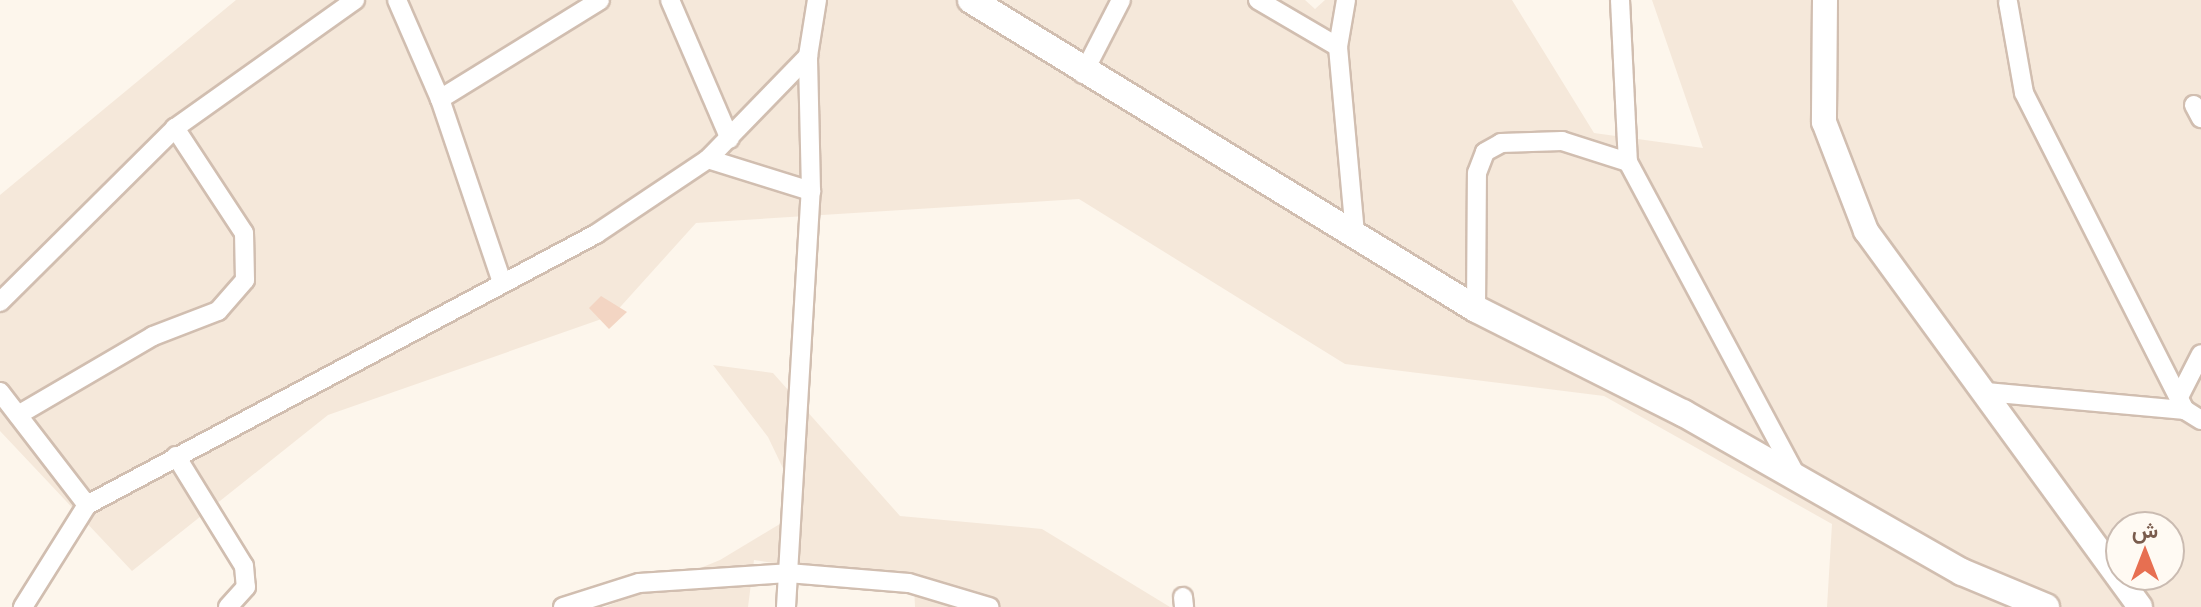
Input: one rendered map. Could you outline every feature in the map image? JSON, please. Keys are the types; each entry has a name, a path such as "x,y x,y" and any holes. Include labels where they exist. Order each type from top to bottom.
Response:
{"main road":[{"path":"971,0 1083,74 1476,309 1663,402 1962,572 2046,607"}],"street":[{"path":"0,302 175,128 355,0"},
{"path":"397,0 440,99 501,279"},
{"path":"440,99 600,0"},
{"path":"670,0 730,139"},
{"path":"786,607 811,191 808,56 817,0"},
{"path":"1083,74 1121,0"},
{"path":"1258,0 1338,47"},
{"path":"1346,0 1338,47 1355,235"},
{"path":"1620,0 1628,162 1799,481"},
{"path":"1825,0 1822,108 1840,173 1894,278 1986,392 2140,607"},
{"path":"2008,2 2024,93 2182,404 2201,420"},
{"path":"23,607 87,505 501,279 596,234 708,159 808,56"},
{"path":"18,415 153,336 218,311 245,280 244,233 175,128"},
{"path":"1476,309 1477,173 1485,152 1501,143 1562,141 1628,162"},
{"path":"708,159 811,191"},
{"path":"2182,404 2201,354"},
{"path":"0,392 87,505"},
{"path":"1986,392 2182,404"},
{"path":"176,456 244,566 246,587 228,607"},
{"path":"563,607 639,583 788,573 909,583 989,607"}],"shaded area":[{"path":"236,0 1305,0 1315,9 1325,0 1512,0 1594,133 1703,148 1652,0 2201,0 2201,607 1827,607 1832,524 1604,396 1345,364 1079,199 696,223 613,315 328,415 132,571 0,431 0,195"},
{"path":"713,365 773,373 900,516 1042,529 1170,607 915,607 914,585 754,560 748,607 605,607 720,560 803,510 768,437"}],"building":[{"path":"601,296 627,312 609,329 589,308"}]}
